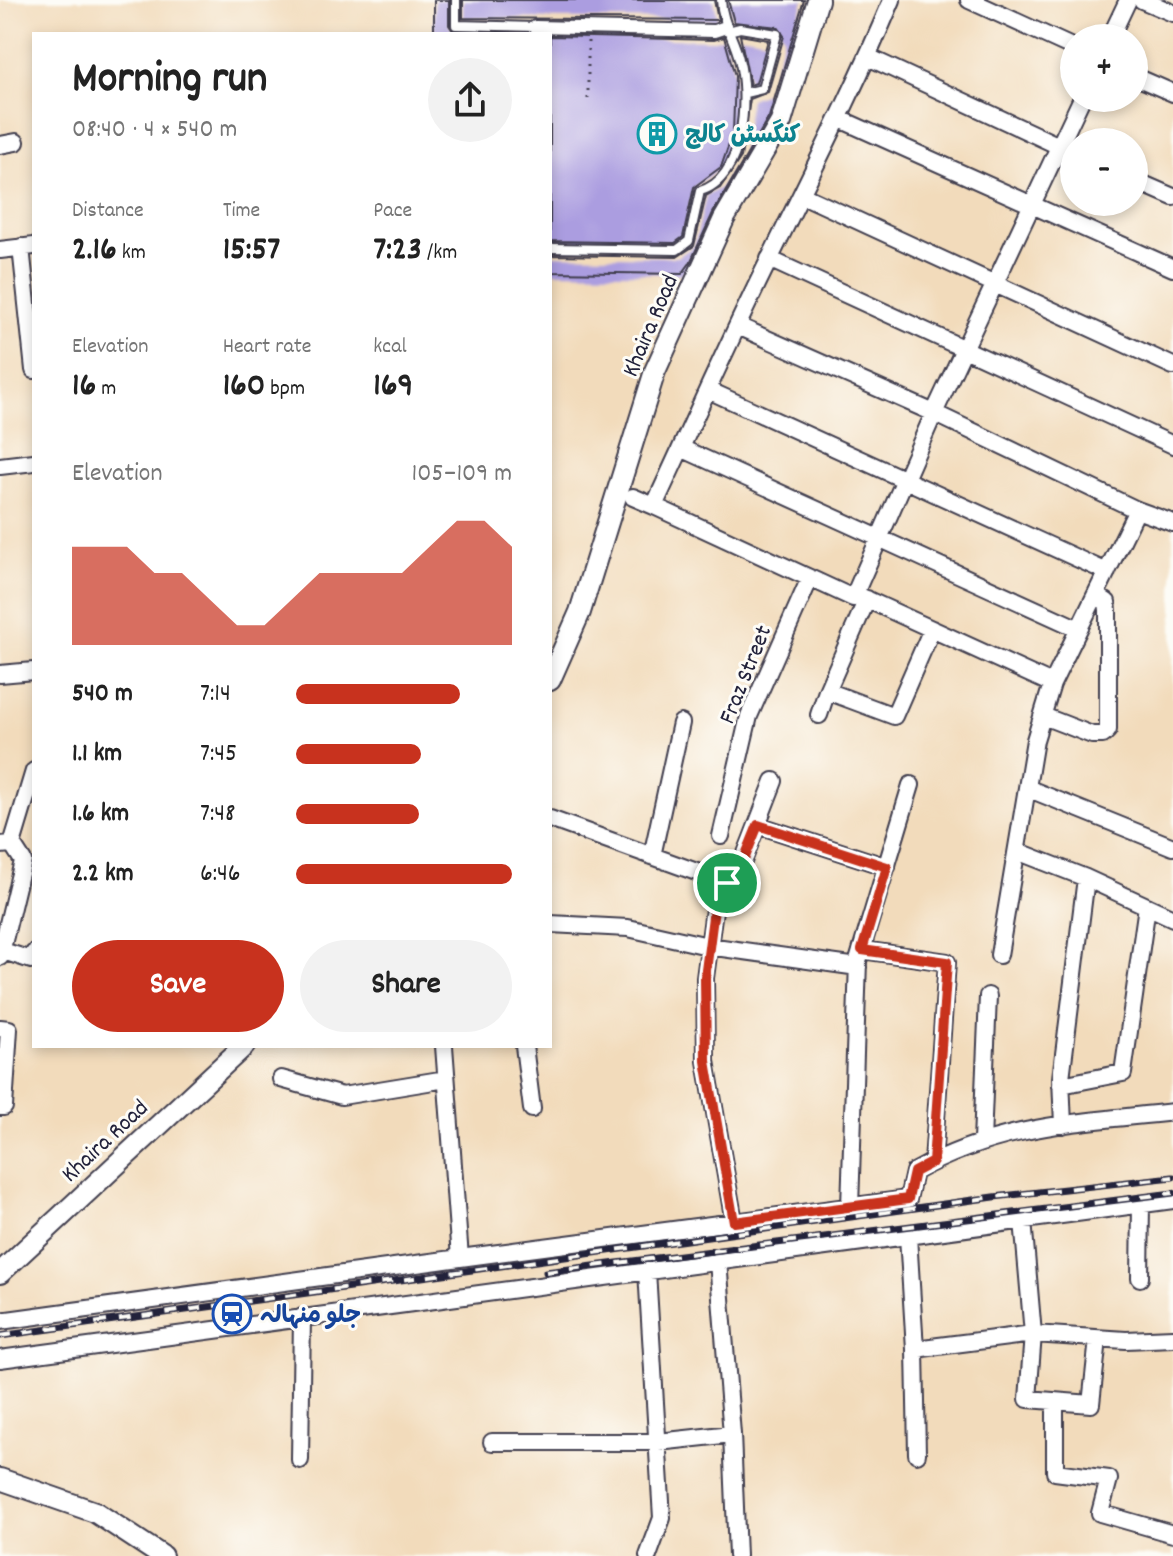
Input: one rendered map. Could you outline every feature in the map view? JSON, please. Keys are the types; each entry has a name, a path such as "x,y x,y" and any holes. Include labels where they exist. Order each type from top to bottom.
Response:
{"street":[{"name":"Khaira Road","path":"552,672 580,612 655,371 724,219 766,154 781,122 818,0"},
{"path":"654,506 769,259 840,119 892,0"},
{"path":"969,0 1060,42"},
{"path":"1117,24 1128,0"},
{"path":"1142,0 1173,13"},
{"path":"535,27 727,29"},
{"path":"868,57 1060,147"},
{"path":"1148,82 1173,93"},
{"path":"840,119 1173,268"},
{"path":"819,715 878,539 904,479 963,348 1034,205 1060,162"},
{"path":"1148,186 1173,197"},
{"path":"802,195 1173,366"},
{"path":"0,250 27,246 32,335"},
{"path":"769,259 1173,445"},
{"path":"738,326 934,413 1137,510 1173,523"},
{"path":"708,390 1107,572"},
{"path":"681,448 1079,629"},
{"path":"0,466 32,462"},
{"path":"633,497 853,598 861,596 1052,684"},
{"path":"999,955 1027,788 1052,684 1137,510"},
{"name":"Fraz Street","path":"721,836 749,716 810,578"},
{"path":"1043,716 1092,735 1103,735 1108,730 1108,610 1107,602 1096,595"},
{"path":"827,691 894,716 932,629"},
{"path":"0,674 32,671"},
{"path":"652,856 681,723"},
{"path":"552,820 718,879 735,882 774,781"},
{"path":"32,785 29,806 6,844 23,861 1,952 31,960 32,958"},
{"path":"850,1207 858,967 911,785"},
{"path":"1027,788 1173,847"},
{"path":"758,825 887,867"},
{"path":"1017,851 1086,878 1173,918"},
{"path":"1063,1125 1061,1085 1086,878"},
{"path":"718,879 705,978 706,1061 734,1222"},
{"path":"1061,1085 1123,1073 1147,906"},
{"path":"552,924 628,928 708,946 858,967"},
{"path":"862,950 947,962 933,1162"},
{"path":"982,1141 988,996"},
{"path":"0,1028 9,1029 4,1107 0,1107"},
{"name":"Khaira Road","path":"0,1273 242,1048"},
{"path":"444,1048 460,1258"},
{"path":"524,1048 532,1109"},
{"path":"281,1079 342,1096 446,1079"},
{"path":"0,1321 908,1199 914,1172 982,1141 1019,1130 1173,1112"},
{"path":"0,1359 1173,1200"},
{"path":"1140,1278 1141,1204"},
{"path":"1023,1220 1033,1334 1028,1399 1091,1404 1098,1339"},
{"path":"908,1236 917,1454"},
{"path":"718,1261 732,1434 737,1556"},
{"path":"647,1271 662,1518 648,1556"},
{"path":"300,1460 302,1317"},
{"path":"915,1349 1033,1334 1098,1339 1173,1338"},
{"path":"1055,1401 1055,1472 1109,1479 1100,1513 1173,1534"},
{"path":"492,1442 658,1442 732,1434"},
{"path":"0,1479 95,1512 162,1556"}],"lane":[{"path":"456,0 456,25 535,27"},
{"path":"552,248 670,250 684,247 692,231 700,191 714,185 731,161 745,93 739,59 727,29 721,0"},
{"path":"727,29 777,34 762,89 745,93"}],"path":[{"path":"588,50 588,99"}],"building":[{"path":"434,0 449,0 449,25 453,31 479,32 434,32"},
{"path":"463,0 714,0 718,20 463,18"},
{"path":"728,0 804,0 769,117 713,213 682,274 552,272 552,255 677,257 694,246 706,196 720,188 741,157 750,99 768,92 784,36 778,27 734,22"},
{"path":"740,35 768,40 756,83 750,85"},
{"path":"552,36 714,40 724,37 735,76 733,133 721,167 694,187 683,237 675,243 552,241"}],"railway":[{"path":"0,1336 994,1197 1173,1177"},
{"path":"546,1272 1173,1193"}],"place":[{"name":"کنگسٹن کالج","path":"657,134"},
{"name":"جلو منہالہ","path":"232,1314"}],"route":[{"path":"758,825 887,867 862,950 947,962 933,1162 914,1172 908,1199 734,1222 706,1061 705,978 708,946 718,879 727,883 735,882 740,874 758,825"}]}
